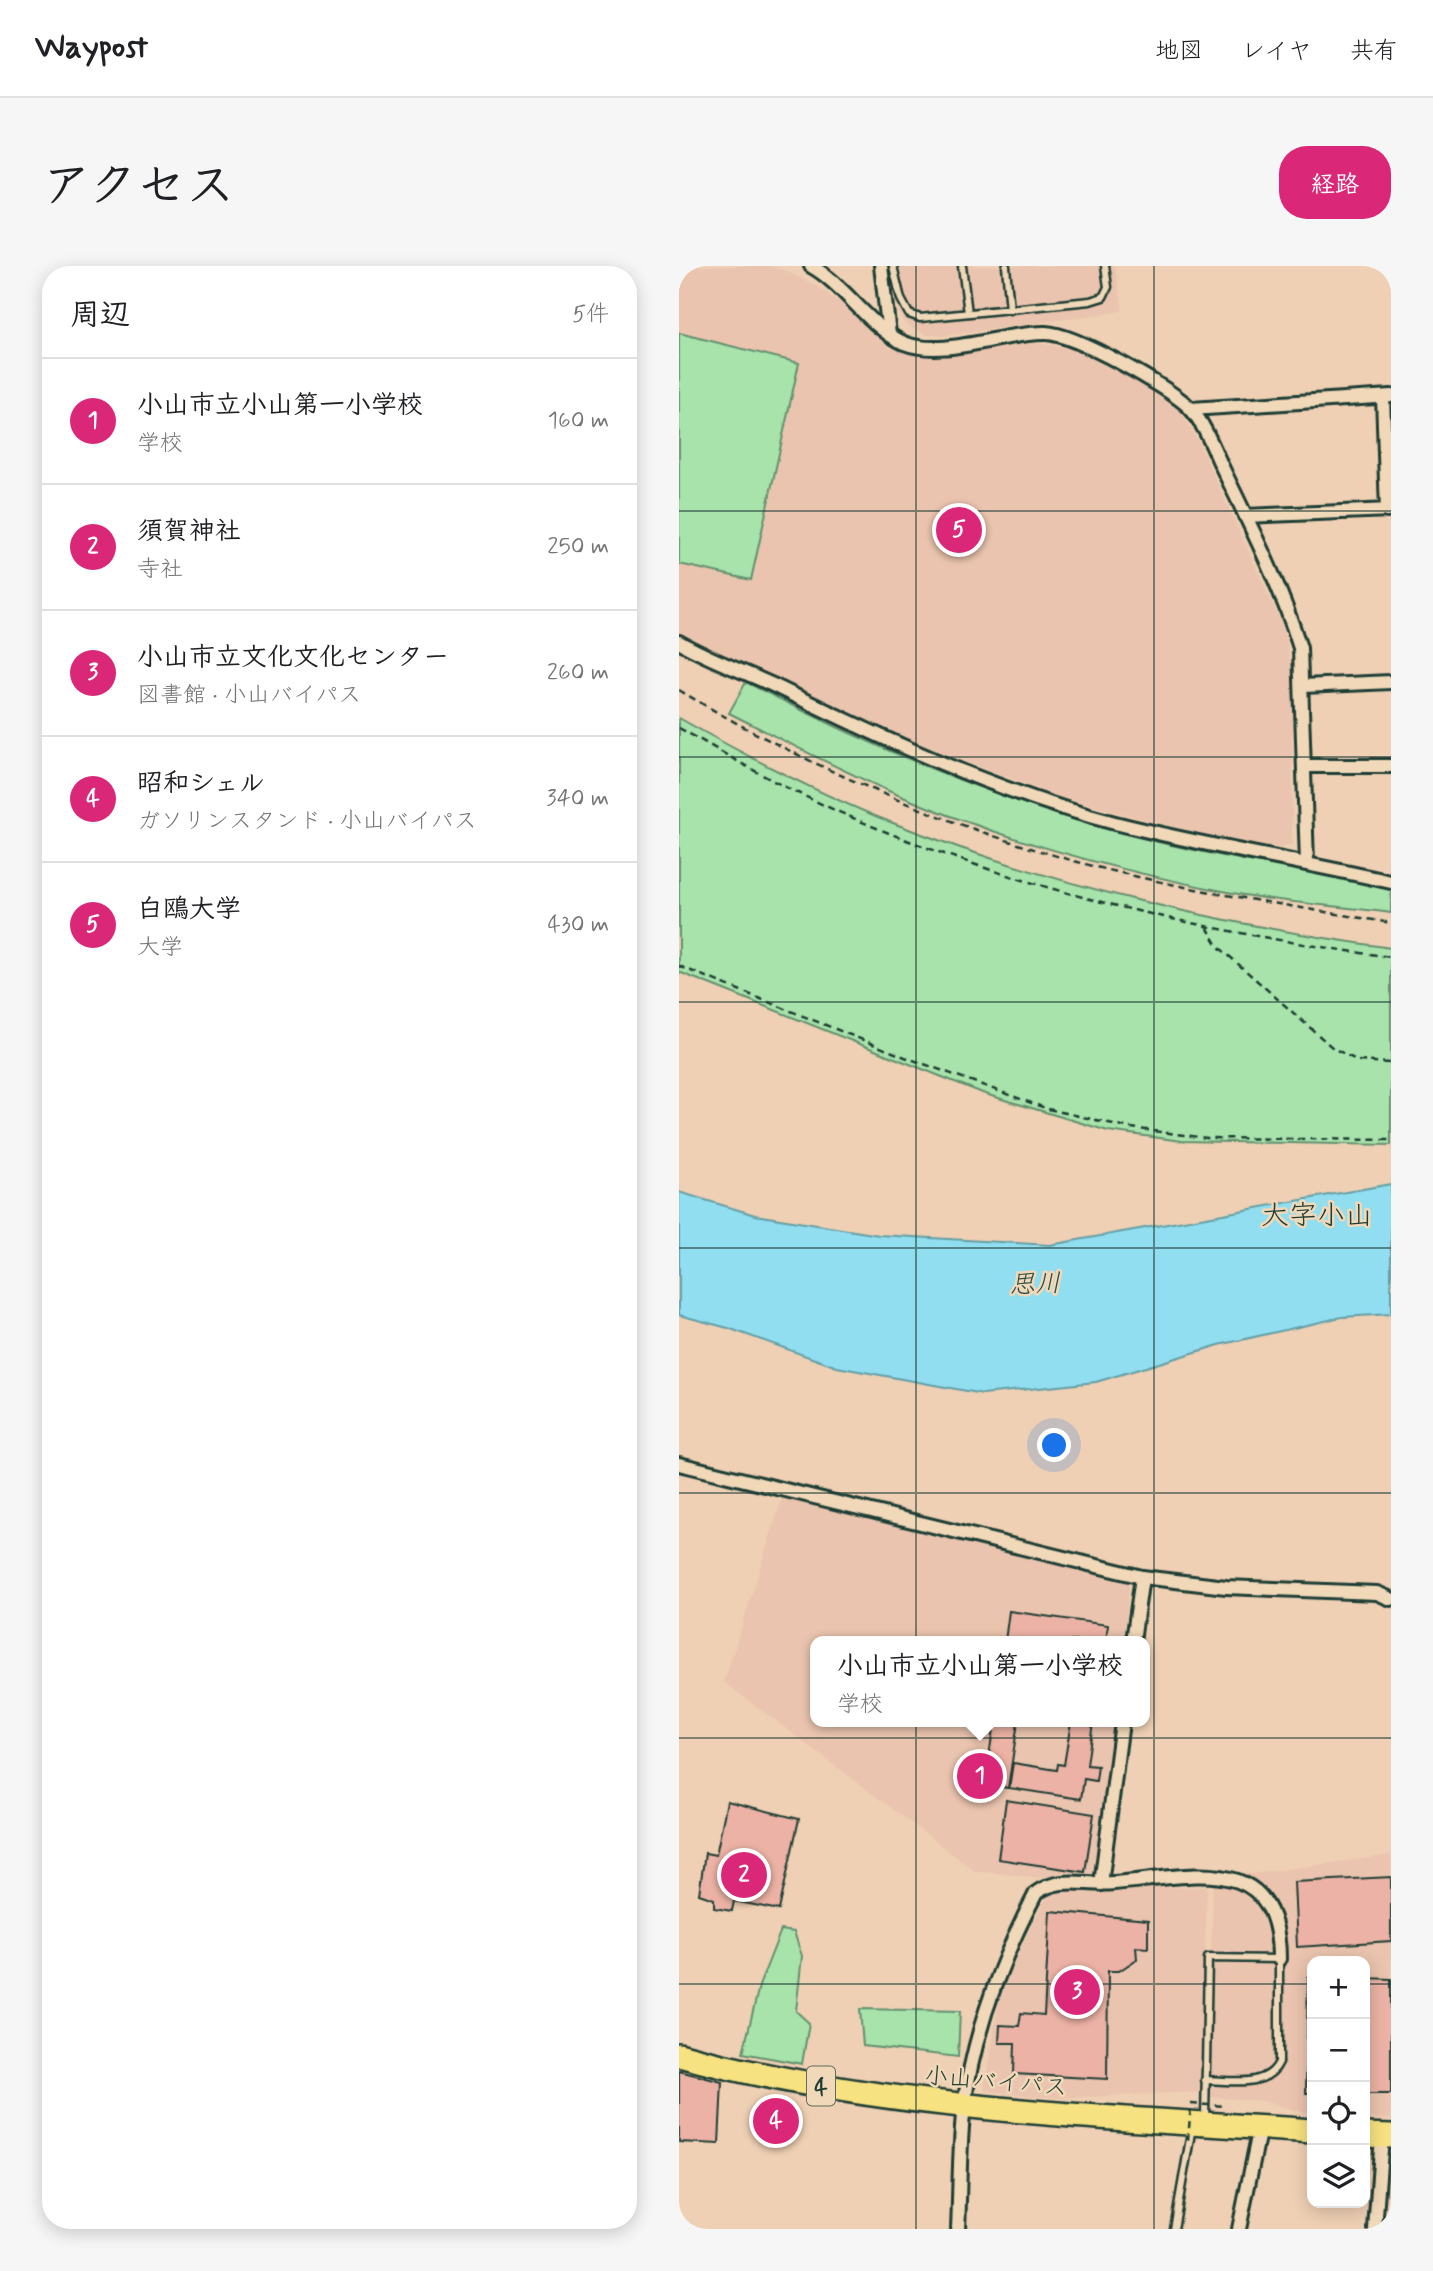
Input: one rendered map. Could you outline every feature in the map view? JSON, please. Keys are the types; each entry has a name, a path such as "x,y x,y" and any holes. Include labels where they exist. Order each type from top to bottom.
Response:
{"highway":[{"name":"小山バイパス","path":"679,2056 740,2071 847,2091 964,2106 1195,2128 1261,2127 1307,2131"}],"street":[{"path":"811,266 828,276 890,334 905,343 931,347 1047,333 1068,338 1150,379 1191,409 1245,516 1291,620 1300,648 1307,863"},
{"path":"881,266 890,334"},
{"path":"1191,409 1387,397 1389,510 1245,516"},
{"path":"679,642 713,662 762,680 876,736 1065,808 1166,835 1391,882"},
{"path":"1303,686 1391,682"},
{"path":"1305,766 1391,766"},
{"path":"679,1464 1142,1577 1226,1587 1377,1593 1391,1599"},
{"path":"1134,1636 1142,1577"},
{"path":"1101,1884 1121,1727"},
{"path":"958,2229 964,2106 991,1995 1036,1893 1048,1884 1068,1881 1101,1884 1212,1875 1238,1879 1261,1894 1272,1913 1279,1935 1279,1959"},
{"path":"1239,2229 1261,2127"},
{"path":"1375,2229 1379,2136"}],"lane":[{"path":"894,266 901,299 909,314 920,318 1010,310 1104,297 1108,287 1105,266"},
{"path":"962,266 968,313"},
{"path":"1006,266 1010,310"},
{"path":"1377,1593 1391,1591"},
{"path":"1174,2229 1205,2080 1208,1958 1279,1959 1279,2062 1276,2070 1268,2077 1258,2080 1205,2080"}],"path":[{"path":"679,690 731,722 861,784 1076,861 1220,894 1391,923"},
{"path":"679,729 800,794 972,864 1157,917 1286,943 1391,957"},
{"path":"1207,927 1219,947 1333,1048 1358,1061 1391,1063"},
{"path":"679,966 905,1057 1048,1109 1131,1128 1207,1138 1391,1140"},
{"path":"1195,2128 1191,2104 1226,2106"}],"shaded area":[{"path":"679,266 768,266 783,270 814,284 845,306 890,348 922,357 1034,343 1069,348 1150,387 1176,404 1197,439 1281,622 1288,648 1293,683 1292,844 1281,848 1268,847 1164,825 1060,797 926,747 762,671 696,645 679,634"},
{"path":"886,266 1115,266 1123,311 943,336 927,335 909,327 903,321 896,308"},
{"path":"786,1486 1131,1567 1124,1636 810,1636 810,1727 1117,1727 1101,1884 975,1871 724,1682"},
{"path":"1391,1855 1391,2119 1370,2118 1370,1956 1307,1956 1307,2114 1263,2101 1208,2097 1213,1879"},
{"path":"1207,1887 1201,2092 1057,2098 984,2091 1001,1985 1047,1896 1072,1889"}],"green space":[{"path":"679,333 799,363 751,580 679,564"},
{"path":"746,682 897,754 975,786 1054,813 1179,847 1391,887 1391,913 1233,893 1146,875 1059,852 974,825 870,783 729,713"},
{"path":"679,718 838,800 954,846 1015,866 1201,915 1391,948 1391,1145 1182,1141 1108,1131 985,1094 679,972"},
{"path":"781,1930 794,1932 802,1956 796,2011 809,2023 802,2064 743,2053 759,1986"},
{"path":"860,2009 960,2011 958,2057 863,2046"}],"water":[{"name":"思川","path":"1391,1184 1391,1314 1342,1317 1219,1345 1096,1382 983,1394 837,1367 728,1328 679,1315 679,1192 755,1215 879,1235 1050,1245"}],"building":[{"path":"1009,1611 1108,1625 1107,1636 1006,1636"},
{"path":"993,1727 1017,1727 1008,1788 985,1784"},
{"path":"1070,1727 1092,1727 1087,1765 1098,1766 1096,1781 1084,1779 1081,1799 1009,1788 1013,1763 1057,1770 1058,1764 1064,1765"},
{"path":"1006,1800 1094,1814 1085,1872 998,1859"},
{"path":"727,1801 799,1819 779,1910 734,1901 732,1911 714,1908 714,1899 699,1894 705,1853 716,1855"},
{"path":"1391,1877 1391,1941 1297,1947 1294,1882"},
{"path":"1050,1911 1148,1920 1148,1948 1136,1947 1137,1959 1119,1971 1108,1971 1107,2079 1014,2074 1015,2043 999,2043 1000,2025 1019,2026 1021,2013 1044,2015"},
{"path":"1370,1978 1391,1979 1391,2094 1370,2094"},
{"path":"679,2071 722,2082 719,2144 679,2142"}],"place":[{"name":"白鴎大学","path":"959,530"},
{"name":"小山市立小山第一小学校","path":"980,1776"},
{"name":"須賀神社","path":"744,1875"},
{"name":"小山市立文化文化センター","path":"1077,1992"},
{"name":"昭和シェル","path":"776,2121"}],"district":[{"name":"大字小山","path":"1317,1214"}]}
